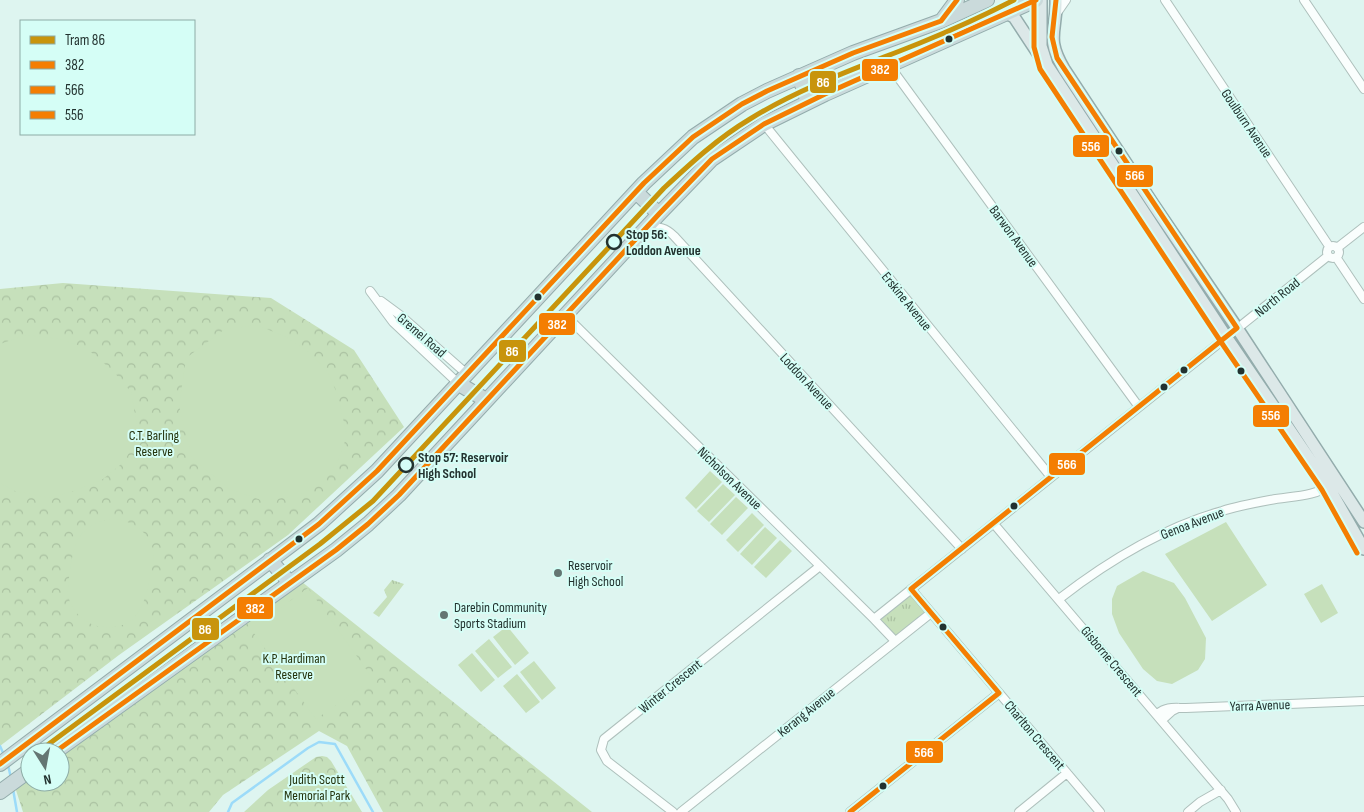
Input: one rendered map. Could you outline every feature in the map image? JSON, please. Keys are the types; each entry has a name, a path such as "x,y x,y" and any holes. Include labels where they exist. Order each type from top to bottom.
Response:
{"highway":[{"path":"941,21 957,0"},
{"path":"0,764 319,524 350,497 377,471 656,171 693,137 742,104 799,76 852,53 941,21 987,0"},
{"path":"69,742 336,550 368,524 399,494 712,159 764,124 808,102 1036,0"},
{"path":"799,76 808,102"},
{"path":"636,192 659,214"},
{"path":"463,379 486,400"},
{"path":"270,560 290,583"},
{"path":"0,792 20,777"}],"main road":[{"path":"1041,0 1041,41 1047,65"},
{"path":"1056,0 1052,37 1057,58 1227,338 1333,483 1364,522"},
{"path":"1006,14 1014,17 1148,208 1237,328 1333,483 1364,549"}],"street":[{"path":"1054,18 1066,0"},
{"name":"Goulburn Avenue","path":"1165,0 1334,247"},
{"path":"1304,0 1364,90"},
{"name":"Barwon Avenue","path":"889,65 1140,407"},
{"name":"Erskine Avenue","path":"764,124 1051,477"},
{"name":"Loddon Avenue","path":"645,229 660,227 674,236 962,549"},
{"path":"1364,227 1334,247 1339,253 1332,256 1364,299"},
{"name":"North Road","path":"874,619 1227,338 1237,328 1332,256"},
{"name":"Gremel Road","path":"372,294 400,315 463,379 393,322 372,294"},
{"name":"Nicholson Avenue","path":"565,315 874,619 894,641"},
{"name":"Genoa Avenue","path":"1059,599 1118,557 1146,541 1196,520 1249,504 1318,492 1333,483"},
{"name":"Gisborne Crescent","path":"994,524 1160,717 1228,799 1236,812"},
{"name":"Winter Crescent","path":"673,812 607,761 601,750 604,740 820,566"},
{"name":"Charlton Crescent","path":"912,589 1100,812"},
{"name":"Kerang Avenue","path":"681,812 931,613"},
{"path":"850,812 999,693"},
{"name":"Yarra Avenue","path":"1160,717 1165,708 1364,701"},
{"path":"1019,812 1067,773"},
{"path":"1188,812 1219,788"},
{"name":"Gisborne Crescent","path":"1228,799 1243,812"}],"green space":[{"name":"C.T. Barling Reserve","path":"63,283 271,298 354,350 404,427 288,535 119,655 0,746 0,289"},
{"path":"257,325 286,337 309,352 328,372 338,396 347,436 338,460 325,480 300,495 264,501 229,489 192,458 179,406 186,358 225,329"},
{"path":"26,335 60,339 86,348 113,371 131,392 138,431 125,461 103,479 77,490 50,498 15,491 0,483 0,344"},
{"path":"710,471 722,482 696,509 685,498"},
{"path":"723,484 735,495 709,522 697,511"},
{"path":"736,497 748,508 722,535 710,524"},
{"path":"752,513 764,525 738,552 726,540"},
{"path":"111,519 126,521 139,528 149,539 154,557 148,587 138,613 125,624 116,627 104,627 84,620 74,610 69,597 68,585 74,552 80,536 92,525"},
{"path":"1226,522 1267,585 1212,621 1165,554"},
{"path":"765,527 777,538 752,565 740,554"},
{"path":"780,540 792,551 766,578 754,567"},
{"path":"1143,571 1174,583 1185,598 1206,638 1205,659 1198,670 1172,684 1157,681 1143,669 1119,633 1112,614 1112,599 1117,586"},
{"name":"K.P. Hardiman Reserve","path":"297,578 592,812 383,812 347,746 319,731 223,795 209,812 23,812 14,784 20,780 20,792 70,792 70,745"},
{"path":"392,580 404,584 379,617 373,613 387,597 384,590"},
{"path":"1322,584 1338,613 1321,623 1304,594"},
{"path":"308,588 373,679 316,719 251,629"},
{"path":"911,589 931,613 895,641 874,619"},
{"path":"507,626 529,653 515,665 493,637"},
{"path":"489,639 512,667 498,678 475,651"},
{"path":"472,653 495,680 481,692 458,665"},
{"path":"534,661 556,688 542,700 520,672"},
{"path":"517,674 540,702 526,713 503,686"},
{"name":"Judith Scott Memorial Park","path":"316,757 327,757 331,761 362,812 244,812 268,790"}],"waterway":[{"path":"228,812 232,803 319,742 335,744 373,812"},
{"path":"0,746 4,755"},
{"path":"8,765 11,778"},
{"path":"13,789 17,812"}],"tram line":[{"name":"86","path":"52,742 320,544 373,501 664,188 695,160 738,126 791,96 944,33 1014,0"},
{"path":"954,28 978,13"}],"transit line":[{"name":"382","path":"0,764 319,524 377,471 644,183 693,137 742,104 767,91 853,53 941,21 957,0"},
{"name":"556","path":"1034,0 1034,47 1040,69 1221,342 1322,490 1357,553"},
{"name":"382","path":"69,742 336,550 368,524 399,495 712,159 764,124 825,94 1036,0"},
{"name":"566","path":"911,589 1237,328 1057,58 1052,37 1056,0"},
{"name":"566","path":"911,589 999,693"},
{"name":"566","path":"850,812 999,693"}],"place":[{"name":"Stop 56: Loddon Avenue","path":"614,242"},
{"name":"Stop 57: Reservoir High School","path":"406,465"},
{"name":"Reservoir High School","path":"558,573"},
{"name":"Darebin Community Sports Stadium","path":"444,615"}]}
